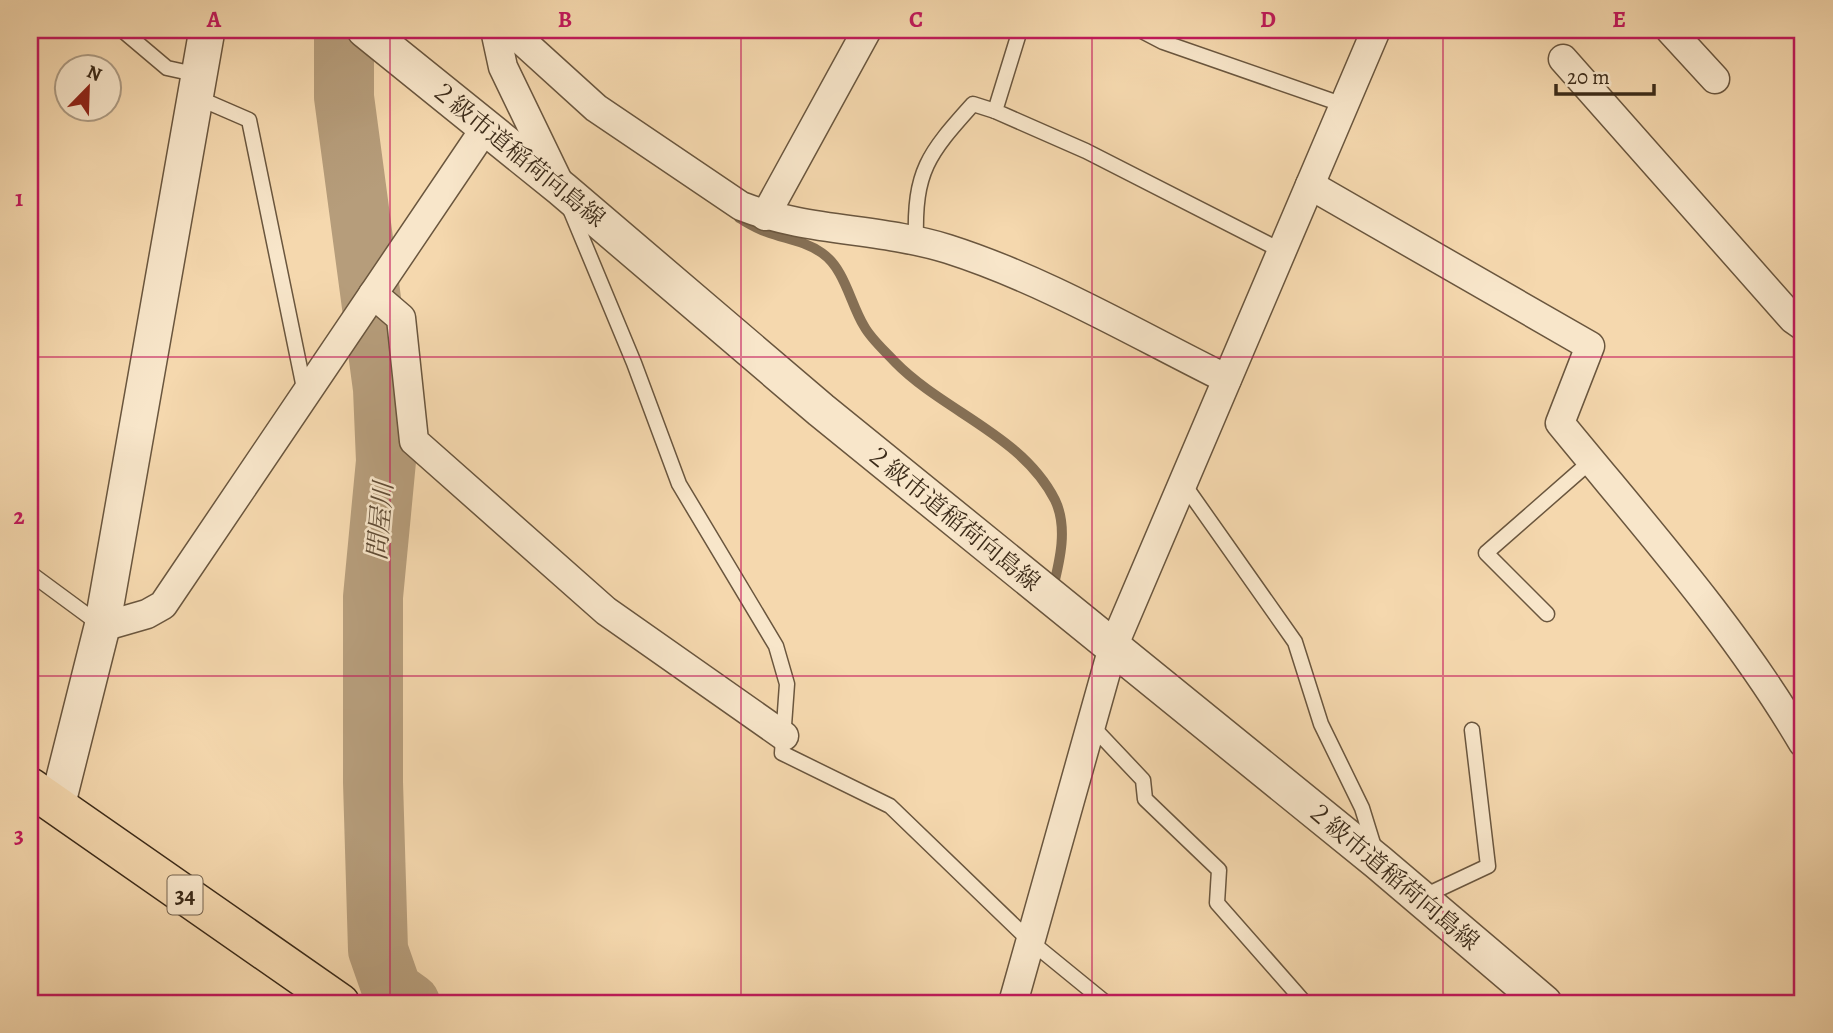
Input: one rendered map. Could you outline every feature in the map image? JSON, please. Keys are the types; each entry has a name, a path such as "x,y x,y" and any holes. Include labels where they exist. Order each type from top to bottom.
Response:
{"main road":[{"name":"34","path":"43,796 340,1003"}],"street":[{"path":"43,796 102,626 207,30"},
{"name":"２級市道稲荷向島線","path":"365,30 562,188 821,410 1378,862 1544,1003"},
{"path":"495,30 503,67 562,188"},
{"path":"510,30 596,108 741,206 765,216 916,240 951,250 1041,286 1227,379"},
{"path":"765,216 867,30"},
{"path":"1013,1003 1113,647 1376,30"},
{"path":"1670,30 1715,79"},
{"path":"1563,59 1793,319 1803,326"},
{"path":"102,626 148,614 163,605 486,127"},
{"path":"1310,185 1590,346 1560,423 1713,610 1773,692 1803,743"},
{"path":"373,294 401,318 414,441 606,611 783,736"}],"lane":[{"path":"122,30 167,68 249,120 305,395"},
{"path":"995,111 1020,30"},
{"path":"1140,30 1163,42 1344,105"},
{"path":"916,240 915,210 920,180 930,157 973,104 1086,151 1282,251"},
{"path":"562,188 634,363 679,485 776,646 788,684 782,753 890,806 1030,941 1106,1003"},
{"path":"1547,614 1486,553 1591,461"},
{"path":"1183,483 1295,642 1321,724 1363,808 1378,862"},
{"path":"30,573 102,626"},
{"path":"1091,725 1143,780 1145,799 1219,870 1217,903 1305,1003"},
{"path":"1420,898 1488,866 1472,730"}],"waterway":[{"name":"問屋川","path":"344,30 344,97 383,389 386,461 373,597 373,782 378,950 392,990 410,1003"},
{"path":"739,218 822,253 842,277 867,331 895,362 936,396 1003,441 1041,477 1055,500 1061,521 1060,555 1053,588"}]}
